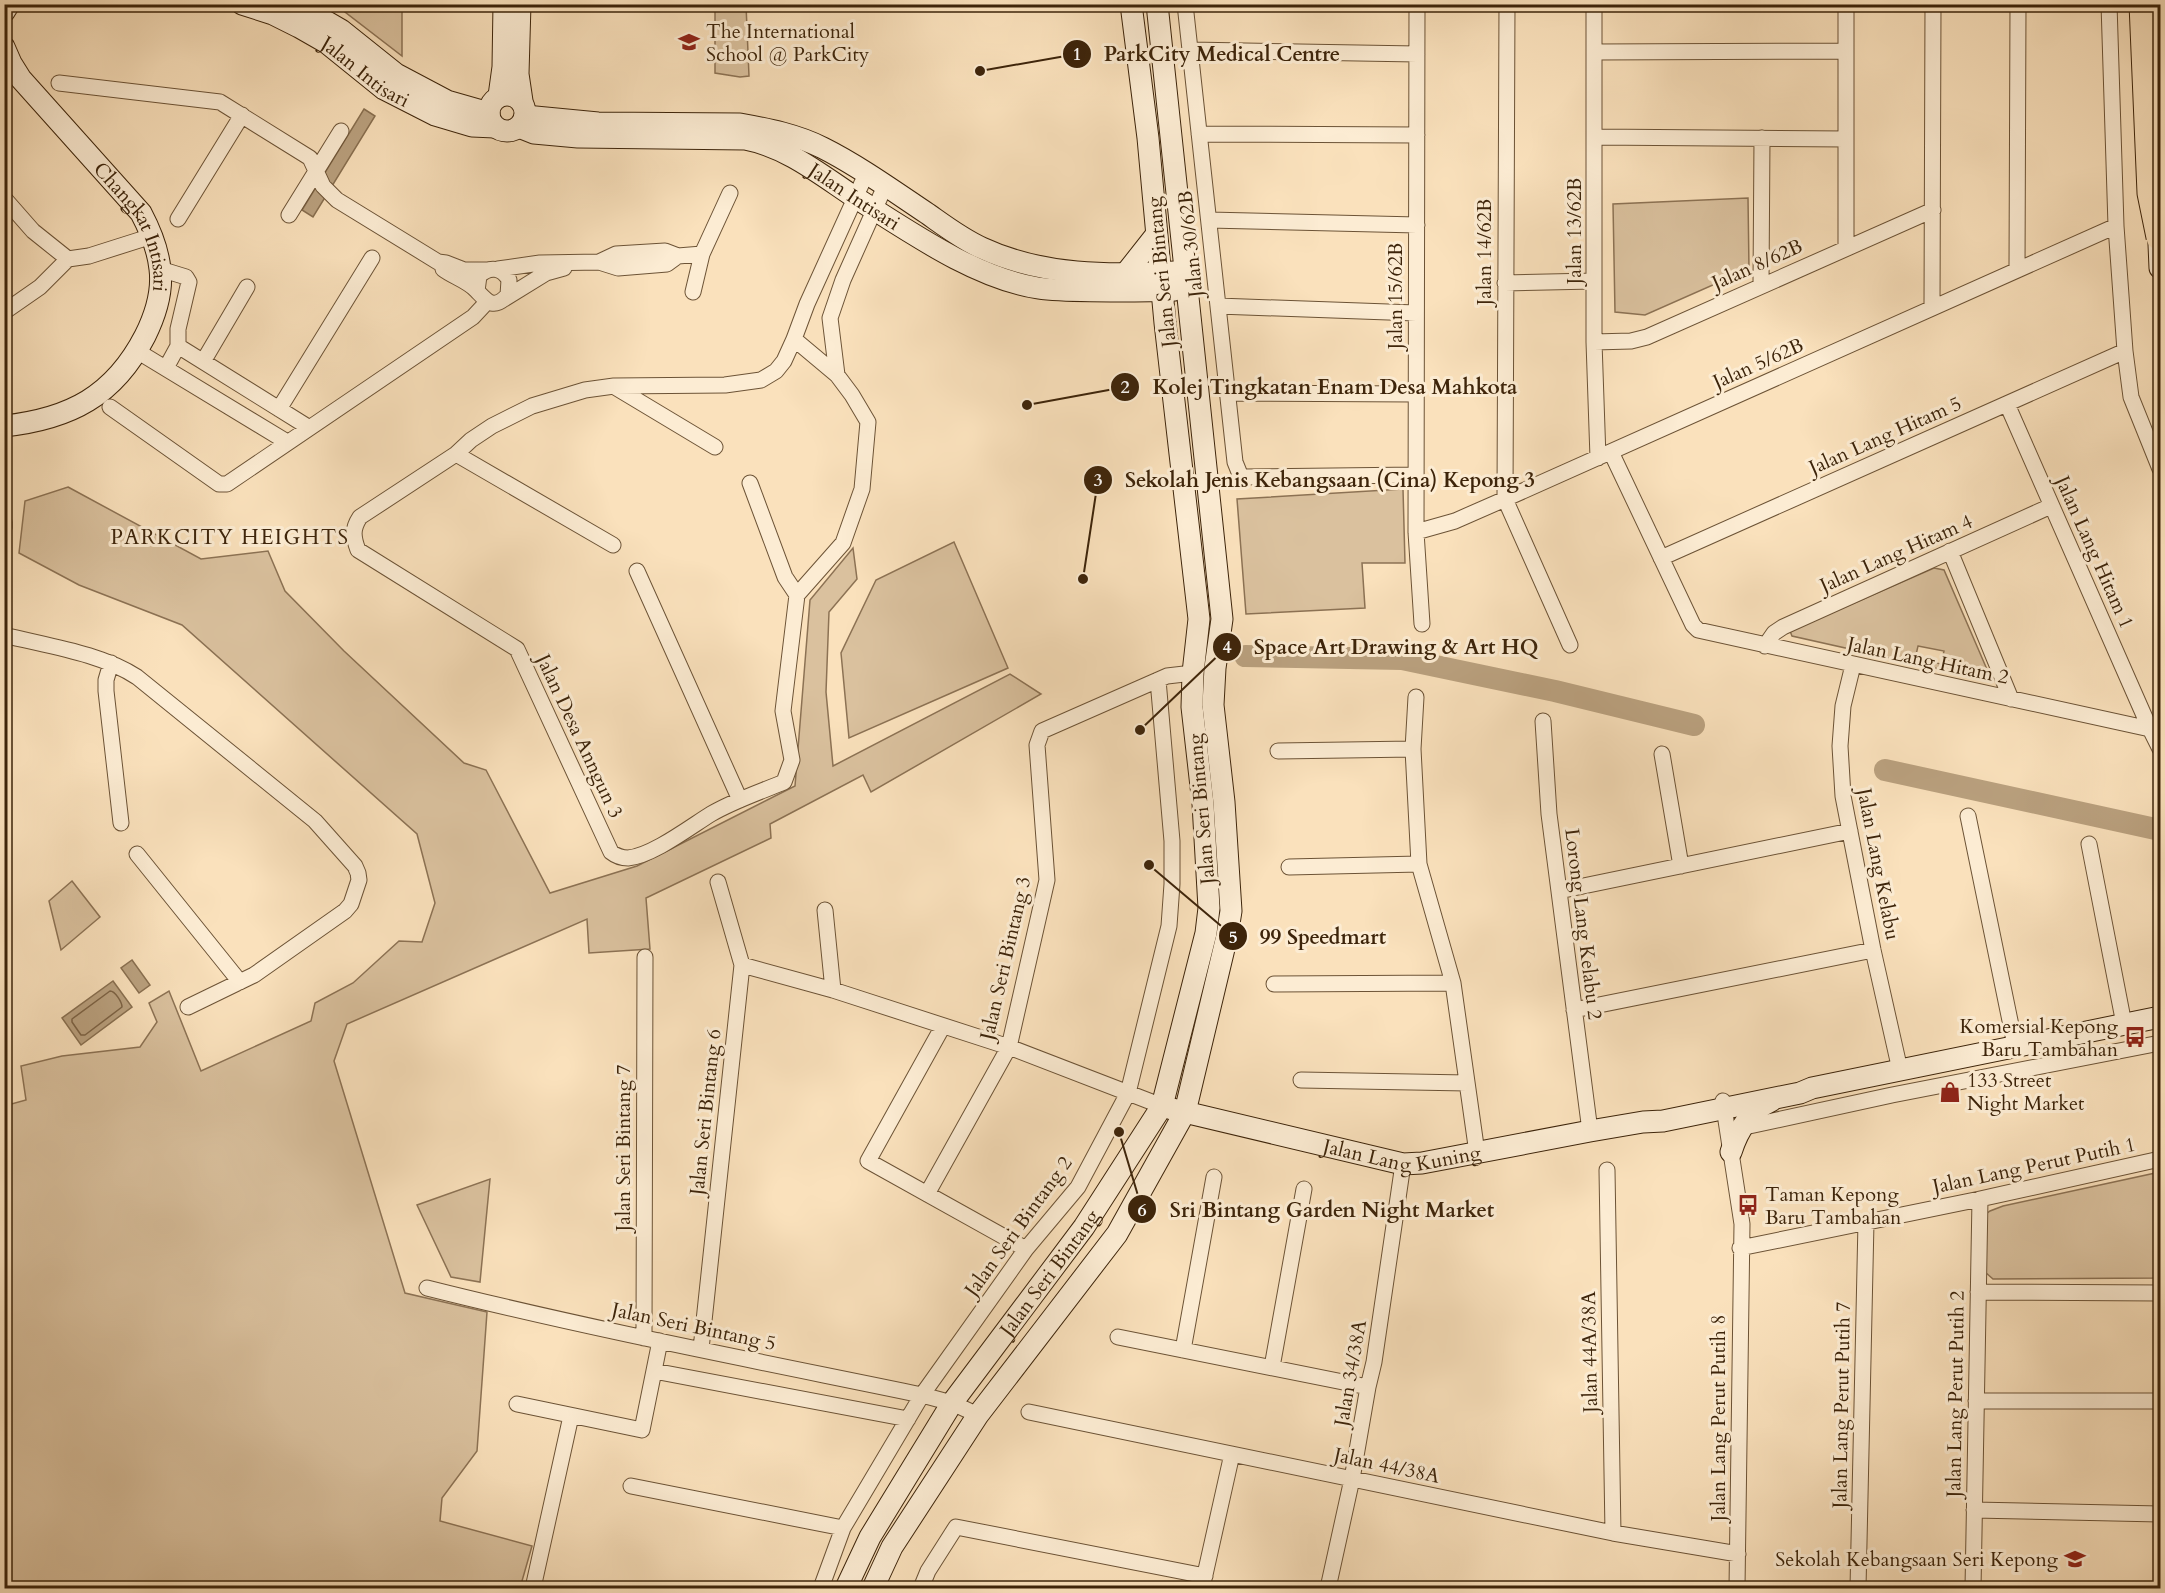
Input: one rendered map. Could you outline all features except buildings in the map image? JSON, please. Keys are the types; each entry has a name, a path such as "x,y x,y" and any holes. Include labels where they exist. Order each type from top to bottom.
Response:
{"highway":[{"path":"2143,4 2151,193 2160,237"}],"street":[{"path":"4,12 9,4"},
{"name":"Jalan Intisari","path":"242,4 273,14 327,43 384,89 435,115 472,126 494,112"},
{"name":"Jalan Intisari","path":"296,4 340,30 396,74 447,101 494,112"},
{"path":"504,4 503,67 494,112 507,131 522,115 518,74 520,4"},
{"name":"Jalan Seri Bintang","path":"846,1588 870,1537 952,1403 1084,1227 1162,1106 1206,933 1209,908 1203,804 1192,707 1199,619 1165,323 1148,138 1131,4"},
{"name":"Jalan Seri Bintang","path":"873,1588 892,1547 978,1415 1117,1234 1185,1112 1227,936 1231,911 1224,802 1213,705 1222,619 1156,4"},
{"name":"Jalan 30/62B","path":"1185,4 1235,462 1241,477 1416,476"},
{"name":"Jalan 15/62B","path":"1417,4 1416,532 1422,624"},
{"name":"Jalan 14/62B","path":"1505,499 1506,4"},
{"name":"Jalan 13/62B","path":"1594,4 1594,342 1604,455"},
{"path":"1846,4 1846,247"},
{"path":"1932,308 1933,4"},
{"path":"2017,269 2018,4"},
{"path":"2109,4 2116,226 2125,351 2131,397 2160,469"},
{"path":"2157,4 2157,196 2160,268"},
{"name":"Changkat Intisari","path":"4,47 21,79 141,213 152,236 161,284 153,319 137,351 121,374 105,389 90,400 49,418 4,426"},
{"path":"1191,50 1417,54"},
{"path":"1595,52 1846,51"},
{"path":"59,83 220,102 320,164"},
{"path":"494,112 512,95 522,115"},
{"path":"178,219 242,115"},
{"name":"Jalan Intisari","path":"522,115 598,123 740,124 787,135 823,148 885,186 960,237 1005,257 1041,268 1100,274 1129,282"},
{"name":"Jalan Intisari","path":"522,115 534,133 578,137 756,141 803,162 950,256 980,270 1038,288 1090,292 1129,282 1185,280"},
{"path":"289,215 340,131"},
{"path":"1199,134 1417,135"},
{"path":"1595,137 1846,139"},
{"path":"1761,284 1762,138"},
{"path":"320,164 323,186 337,200 438,262 464,270 493,270 540,263 599,262 618,268 667,264 678,256 702,254"},
{"path":"612,545 456,454 471,440 492,426 532,406 585,390 614,386 725,385 761,380 776,371 784,361 807,304 866,174"},
{"path":"837,375 830,318 848,269 885,186"},
{"path":"693,292 702,254 730,193"},
{"path":"4,198 33,231 68,259"},
{"name":"Jalan 8/62B","path":"1594,342 1631,341 1647,336 1933,210"},
{"path":"1209,220 1416,225"},
{"name":"Jalan 5/62B","path":"1416,532 1455,521 2116,226"},
{"path":"4,312 40,287 68,259 89,256 152,236"},
{"path":"1156,236 1129,282 1165,323"},
{"path":"279,409 372,258"},
{"path":"827,260 848,269"},
{"path":"438,262 443,270 496,303 546,273 575,264"},
{"path":"160,269 186,277 189,282 178,329 178,346 166,368"},
{"path":"110,407 219,484 227,484 473,317 482,296 479,276 493,270 502,272 509,280 510,290 504,299"},
{"path":"1505,283 1594,281"},
{"path":"196,387 247,287"},
{"path":"1218,306 1416,313"},
{"path":"637,572 740,800 784,782 792,760 783,711 797,595 843,543 862,489 868,422 852,394 837,375 794,339"},
{"path":"178,346 208,361 308,427"},
{"path":"137,351 287,442"},
{"name":"Jalan Lang Hitam 5","path":"1661,558 2125,351"},
{"path":"614,386 715,447"},
{"path":"1228,393 1416,394"},
{"name":"Jalan Lang Hitam 1","path":"2007,404 2160,748"},
{"name":"Jalan Desa Anngun 3","path":"456,454 360,517 354,527 353,538 358,550 517,649 611,852 618,857 629,858 666,842 712,813 740,800"},
{"path":"1604,455 1661,558"},
{"path":"750,483 785,577 797,595"},
{"path":"1505,499 1570,645"},
{"name":"Jalan Lang Hitam 4","path":"1765,646 1774,633 1783,627 2051,506"},
{"path":"4,522 4,528"},
{"path":"1950,551 2011,699"},
{"name":"Jalan Lang Hitam 2","path":"1661,558 1693,625 1698,630 2150,729"},
{"path":"4,635 121,666 137,676 315,820 355,866 359,880 351,904 345,911 254,975 188,1007"},
{"path":"1193,673 1203,671 1209,666 1219,640"},
{"path":"111,663 106,680 106,691 121,823"},
{"name":"Jalan Lang Kelabu","path":"1853,665 1843,706 1840,746 1843,795 1873,950 1900,1070"},
{"name":"Jalan Seri Bintang 3","path":"927,1194 1009,1047 1047,880 1037,745 1042,731 1089,708 1158,680 1176,674 1193,673"},
{"name":"Jalan Seri Bintang 2","path":"821,1588 843,1528 922,1395 1026,1250 1078,1187 1128,1093 1168,926 1172,885 1172,841 1158,680"},
{"path":"1416,697 1413,749 1419,864 1453,983 1477,1154"},
{"name":"Lorong Lang Kelabu 2","path":"1543,721 1549,814 1590,1131"},
{"path":"1278,751 1413,749"},
{"path":"1662,754 1682,866"},
{"path":"1968,816 2015,1045"},
{"path":"1559,891 1850,831"},
{"path":"2089,844 2124,1024"},
{"path":"137,854 240,982"},
{"path":"1290,867 1419,864"},
{"name":"Jalan Seri Bintang 6","path":"701,1349 742,965 718,882"},
{"path":"825,910 833,990"},
{"path":"1574,1010 1873,950"},
{"name":"Jalan Seri Bintang 7","path":"644,1338 645,957"},
{"path":"742,965 833,990 1009,1047 1162,1106"},
{"path":"1274,984 1453,983"},
{"name":"Jalan Lang Kuning","path":"1162,1106 1403,1164 1422,1163 1643,1122 1661,1112 1800,1093 1812,1088 2015,1045 2160,1017"},
{"path":"943,1026 868,1161 1026,1250"},
{"path":"1740,1128 1892,1095 2160,1043"},
{"path":"1301,1080 1467,1083"},
{"name":"Jalan Lang Kuning","path":"1718,1105 1798,1086 1812,1088"},
{"path":"1731,1152 1740,1128 1753,1112 1762,1105 1783,1096"},
{"name":"Jalan Lang Perut Putih 8","path":"1718,1105 1731,1152 1742,1224 1737,1588"},
{"name":"Jalan Lang Perut Putih 8","path":"1718,1105 1733,1226 1740,1248"},
{"name":"Jalan Lang Perut Putih 1","path":"1740,1248 1980,1199 2160,1159"},
{"name":"Jalan 34/38A","path":"1328,1588 1352,1479 1385,1294 1403,1164"},
{"name":"Jalan 44A/38A","path":"1607,1170 1613,1533"},
{"path":"1183,1350 1214,1177"},
{"path":"1272,1367 1304,1189"},
{"name":"Jalan Lang Perut Putih 2","path":"1973,1588 1980,1199"},
{"name":"Jalan Lang Perut Putih 7","path":"1858,1588 1866,1222"},
{"name":"Jalan Seri Bintang 5","path":"427,1288 496,1306 644,1338 922,1395 952,1403 978,1415"},
{"path":"1978,1292 2160,1293"},
{"path":"1118,1337 1368,1387"},
{"path":"517,1404 642,1430 660,1341"},
{"path":"654,1371 908,1419"},
{"path":"1976,1401 2160,1401"},
{"name":"Jalan 44/38A","path":"1029,1412 1613,1533 1738,1554"},
{"path":"533,1588 571,1416"},
{"path":"921,1588 928,1571 956,1527 1203,1582 1232,1454"},
{"path":"631,1486 843,1528"},
{"path":"1974,1510 2160,1514"}],"shaded area":[{"path":"334,5 402,5 402,56 337,6"},
{"path":"715,5 746,5 749,76 715,73"},
{"path":"1748,198 1749,269 1645,315 1615,312 1613,204"},
{"path":"68,487 201,559 268,551 285,591 344,651 464,763 486,770 550,893 637,866 795,786 810,600 853,548 857,579 829,612 826,692 833,766 1010,674 1041,694 871,792 863,775 770,824 771,838 646,898 650,949 589,953 587,919 347,1024 334,1061 405,1293 487,1312 477,1451 442,1498 440,1521 532,1546 520,1588 5,1588 4,1106 26,1100 21,1066 62,1056 140,1047 157,1022 149,1003 169,991 201,1071 311,1021 315,1003 353,983 399,941 422,942 435,903 417,834 182,625 79,585 19,553 25,501"},
{"path":"1403,489 1405,563 1362,563 1365,608 1246,614 1237,499"},
{"path":"954,542 1008,668 849,738 841,653 876,580"},
{"path":"1934,568 1944,570 1989,674 1979,678 1792,636 1790,631","holes":["1918,646 1944,651 1941,664 1915,659"]},
{"path":"72,881 100,917 61,950 49,901"},
{"path":"2160,1172 2160,1278 1993,1279 1985,1272 1986,1214 1990,1211 2003,1206"},
{"path":"490,1179 480,1282 451,1277 417,1205"}],"water":[{"path":"364,109 375,116 313,217 302,210"},
{"path":"132,960 150,985 139,993 121,968"},
{"path":"113,981 132,1007 81,1045 62,1018"}],"waterway":[{"path":"1245,656 1402,659 1555,691 1694,725"},
{"path":"1885,770 2160,830"}],"place":[{"name":"The International School @ ParkCity","path":"689,42"},
{"name":"ParkCity Medical Centre","path":"980,71"},
{"name":"Kolej Tingkatan Enam Desa Mahkota","path":"1027,405"},
{"name":"Sekolah Jenis Kebangsaan (Cina) Kepong 3","path":"1083,579"},
{"name":"Space Art Drawing & Art HQ","path":"1140,730"},
{"name":"99 Speedmart","path":"1149,865"},
{"name":"Komersial Kepong Baru Tambahan","path":"2135,1037"},
{"name":"133 Street Night Market","path":"1950,1092"},
{"name":"Sri Bintang Garden Night Market","path":"1119,1132"},
{"name":"Taman Kepong Baru Tambahan","path":"1748,1205"},
{"name":"Sekolah Kebangsaan Seri Kepong","path":"2075,1559"}],"district":[{"name":"PARKCITY HEIGHTS","path":"230,537"}]}
